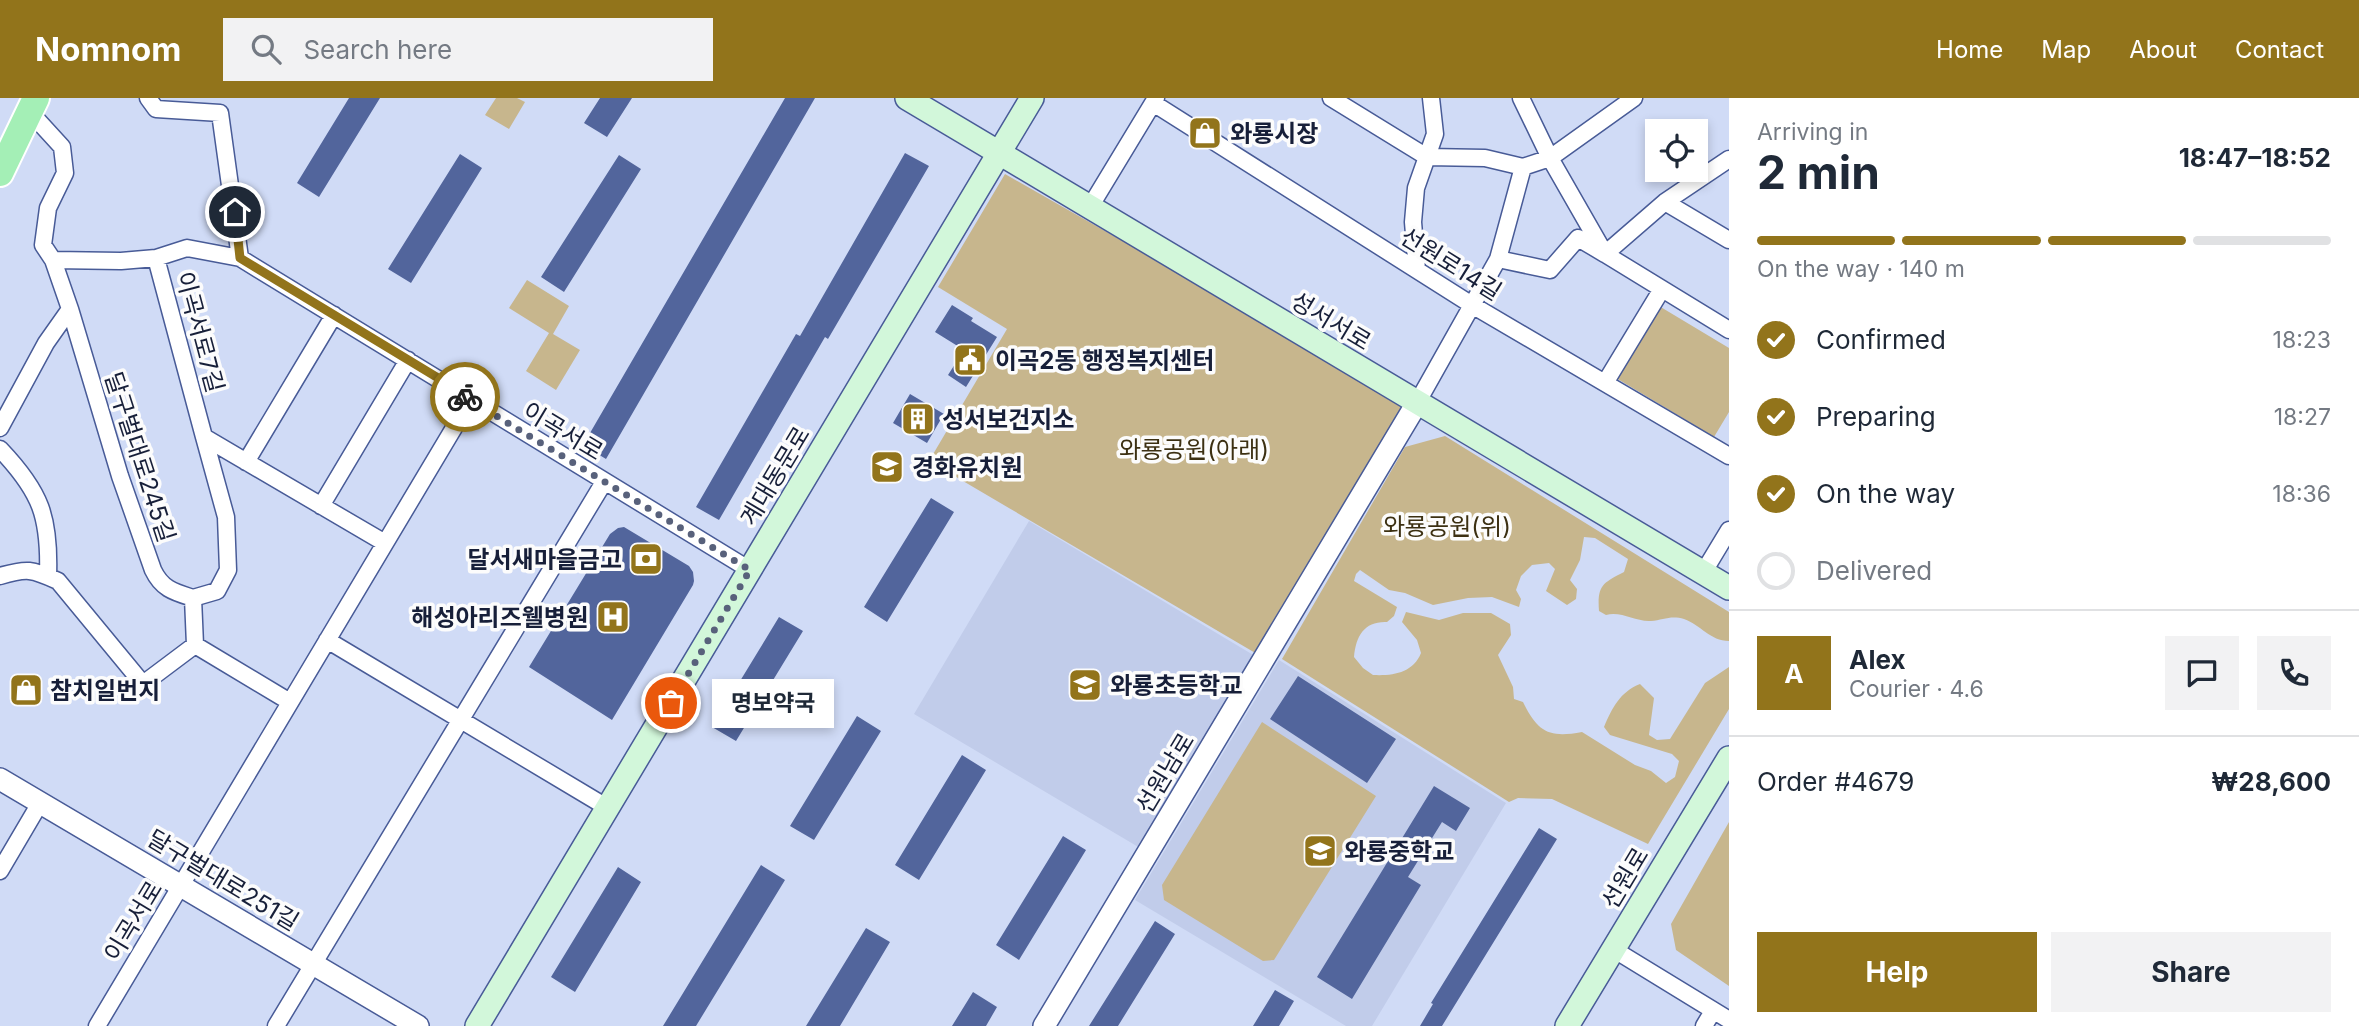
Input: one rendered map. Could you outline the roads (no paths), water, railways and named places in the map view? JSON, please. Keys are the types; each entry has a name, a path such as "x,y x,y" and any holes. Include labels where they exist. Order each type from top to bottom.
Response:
{"main road":[{"name":"성서서로","path":"907,98 1729,589"},
{"name":"계대동문로","path":"477,1026 1032,98"},
{"path":"0,173 33,105"},
{"name":"선원로","path":"1567,1026 1729,758"}],"street":[{"path":"148,98 156,109 220,113 240,258"},
{"path":"1331,98 1427,157 1485,158 1523,167 1550,158 1634,98"},
{"path":"1417,270 1413,210 1416,188 1435,134 1431,98"},
{"path":"1521,98 1550,158 1605,254"},
{"path":"1090,207 1155,101"},
{"name":"선원로14길","path":"1155,101 1472,305 1729,456"},
{"name":"달구벌대로245길","path":"33,105 62,147 65,173 48,208 43,245 53,260 70,309 120,476 153,570 159,583 192,598"},
{"path":"1605,254 1665,202 1729,159"},
{"path":"1417,403 1498,259 1523,167"},
{"path":"1665,202 1729,240"},
{"path":"1498,259 1550,270 1578,238 1729,330"},
{"path":"156,258 187,248 240,258 453,387 470,401"},
{"name":"이곡서로7길","path":"53,260 121,261 156,258 226,517 229,570 217,591 192,598"},
{"path":"1605,383 1662,289"},
{"path":"0,428 46,343 70,309"},
{"path":"246,462 334,316"},
{"path":"321,506 408,360"},
{"name":"이곡서로","path":"97,1026 470,401 604,482 276,1026"},
{"name":"선원남로","path":"1044,1026 1417,403"},
{"path":"204,437 385,543"},
{"path":"0,449 24,474 36,496 47,529 48,576"},
{"path":"604,482 750,570"},
{"path":"1703,573 1729,530"},
{"path":"0,576 22,569 58,581 143,684 195,645"},
{"path":"192,598 195,645"},
{"path":"327,640 608,808"},
{"path":"195,645 290,702"},
{"name":"달구벌대로251길","path":"0,779 418,1026"},
{"path":"0,871 40,803"},
{"path":"1613,949 1729,1020"},
{"path":"1704,1026 1713,1011"}],"place":[{"name":"와룡시장","path":"1205,133"},
{"name":"이곡2동 행정복지센터","path":"970,360"},
{"name":"성서보건지소","path":"918,419"},
{"name":"경화유치원","path":"887,467"},
{"name":"달서새마을금고","path":"646,559"},
{"name":"해성아리즈웰병원","path":"613,617"},
{"name":"와룡초등학교","path":"1085,685"},
{"name":"참치일번지","path":"26,690"},
{"name":"명보약국","path":"671,703"},
{"name":"와룡중학교","path":"1320,851"}],"park label":[{"name":"와룡공원(아래)","path":"1194,449"},
{"name":"와룡공원(위)","path":"1447,526"}]}
